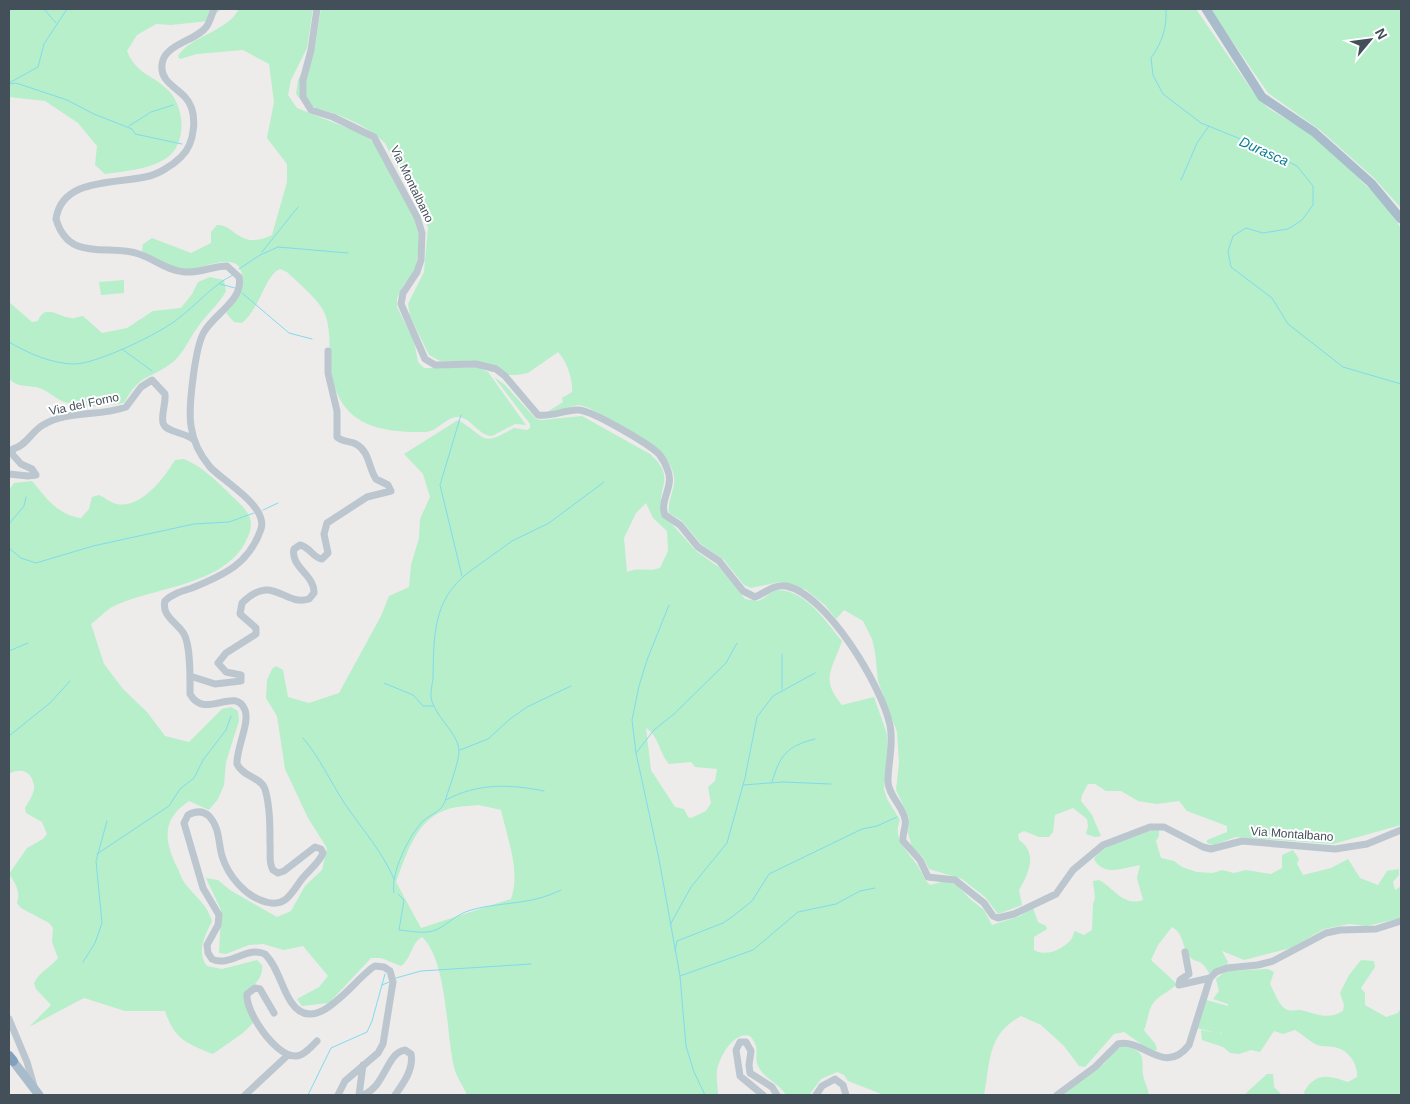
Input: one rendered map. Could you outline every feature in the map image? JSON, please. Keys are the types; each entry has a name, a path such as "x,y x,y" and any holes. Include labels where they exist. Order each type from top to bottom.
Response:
{"main road":[{"path":"1206,9 1262,97 1314,132 1371,183 1401,219"},
{"path":"12,1061 37,1093"}],"street":[{"path":"214,9 205,28 168,53 162,62 162,71 168,82 190,104 193,121 189,148 174,163 155,174 96,184 71,195 61,204 56,220 65,236 81,247 93,250 134,252 183,272 221,266 227,266 237,272 240,282 238,291 208,326 200,341 190,414 195,441 200,453 218,475 252,504 260,516 262,525 252,548 240,564 221,576 173,595 165,601 164,605 167,615 185,636 190,676 190,694 197,703 206,706 231,700 242,705 245,709 245,722 237,753 237,764 242,772 259,781 265,788 269,815 269,861 273,870 278,873 284,871 315,847 323,851 322,856 307,871 288,899 277,904 261,901 250,895 239,884 227,867 218,834 211,818 205,813 198,811 188,815 184,820 202,883 219,915 218,925 207,945 208,953 212,959 218,962 254,951 262,952 268,956 289,999 298,1009 314,1013 333,1004 375,966 384,967 392,975 393,988 383,1044 378,1053 345,1081 338,1095"},
{"name":"Via Montalbano","path":"317,9 311,50 303,80 303,97 311,110 341,121 374,137 417,218 422,233 421,260 417,272 403,293 401,304 425,359 435,365 476,364 496,369 505,376 538,415 550,415 576,410 585,411 601,418 652,449 663,459 670,477 663,506 665,515 680,525 698,547 719,561 743,591 755,597 777,586 786,586 798,590 818,604 856,650 890,723 892,741 888,786 905,817 904,841 920,860 928,877 948,878 958,882 984,903 993,916 998,918 1022,911 1056,894 1073,870 1104,845 1150,827 1164,827 1203,847 1211,849 1242,841 1342,848 1367,844 1401,830"},
{"path":"190,676 215,684 241,681 241,675 226,672 218,663 226,652 256,634 256,628 240,614 239,607 242,603 256,592 268,589 300,600 309,599 314,594 314,585 294,557 294,548 300,545 304,546 318,558 322,559 328,553 324,534 327,523 368,497 391,491 388,485 376,479 370,460 362,449 356,444 340,440 336,434 336,411 328,374 328,351"},
{"name":"Via del Forno","path":"9,474 28,476 36,474 32,468 21,464 12,454 11,448 24,443 42,425 61,418 126,407 141,387 152,380 156,382 165,394 163,422 166,427 172,431 183,432 195,441"},
{"path":"1057,1095 1096,1067 1118,1044 1128,1043 1162,1058 1181,1053 1188,1045 1210,978 1216,972 1227,968 1258,966 1273,962 1326,933 1340,930 1376,929 1401,921"},
{"path":"1185,952 1189,974 1180,980 1179,985 1210,978"},
{"path":"274,1013 260,989 255,988 247,994 247,1001 265,1037 288,1055 296,1057 317,1041"},
{"path":"9,1019 27,1062 37,1093"},
{"path":"763,1095 740,1076 736,1050 740,1042 746,1042 750,1046 750,1073 772,1087 777,1095"},
{"path":"363,1095 376,1087 392,1059 400,1051 405,1050 411,1054 411,1059 403,1084 394,1095"},
{"path":"245,1095 288,1055"},
{"path":"12,1061 24,1069 27,1062"},
{"path":"358,1095 363,1065"},
{"path":"816,1095 826,1083 835,1079 843,1085 846,1095"}],"green space":[{"path":"9,9 221,9 208,21 171,25 156,24 137,35 127,51 135,65 168,90 178,106 181,116 181,135 178,145 172,153 151,166 105,174 95,165 97,146 78,123 45,101 9,97"},
{"path":"239,9 313,9 307,48 291,80 288,95 297,108 365,135 375,144 414,218 418,232 419,247 415,271 404,284 397,298 397,307 414,341 418,362 424,368 479,368 488,372 526,425 515,424 492,436 482,432 461,417 452,418 426,432 388,430 372,426 358,419 347,410 339,397 333,380 326,316 316,300 287,272 280,269 275,272 248,317 242,323 234,322 226,313 240,291 242,275 239,267 234,263 226,262 185,269 162,263 142,251 143,244 152,238 191,253 211,243 211,232 217,225 229,228 245,239 261,239 272,235 287,182 287,164 267,138 274,102 269,64 243,50 197,54 180,59 178,56 191,43 226,23"},
{"path":"321,9 1196,9 1253,92 1268,108 1306,131 1334,154 1390,209 1401,229 1401,825 1333,844 1236,837 1213,845 1207,843 1207,840 1227,832 1227,826 1187,811 1179,801 1157,804 1138,801 1121,791 1106,791 1095,784 1088,784 1081,801 1092,815 1101,836 1095,837 1086,834 1087,819 1073,808 1055,815 1053,832 1049,837 1039,837 1024,831 1018,834 1019,840 1025,845 1030,857 1026,877 1019,890 1022,905 998,914 985,897 962,879 929,869 923,857 912,847 908,833 909,818 896,790 899,763 897,732 878,681 872,639 863,621 844,610 836,619 825,605 805,589 799,590 787,583 779,582 751,588 744,585 724,560 701,544 682,521 669,513 674,476 670,465 652,445 589,408 579,405 547,412 563,402 562,398 572,392 569,371 558,352 528,373 517,375 505,375 476,361 440,361 429,355 410,316 408,304 424,272 428,227 385,143 359,125 303,102 296,94 298,80 315,47"},
{"path":"1210,9 1401,9 1401,208 1374,178 1320,130 1268,93"},
{"path":"210,277 224,280 226,291 223,296 197,328 177,358 165,368 141,381 124,403 92,407 77,406 62,401 42,389 16,384 9,378 9,302 32,322 38,321 44,313 48,312 72,318 83,316 102,333 127,328 153,311 181,308 192,294 198,282"},
{"path":"124,280 124,293 101,295 99,282"},
{"path":"494,377 504,384 536,419 582,416 650,454 658,462 664,475 661,512 696,551 720,568 745,599 758,601 778,590 788,591 807,601 823,617 842,641 830,674 831,688 835,696 842,705 874,697 887,734 888,757 884,789 887,799 900,820 898,833 902,844 930,885 946,881 957,885 984,910 992,925 1020,916 1033,908 1038,922 1046,926 1047,929 1034,937 1034,950 1043,953 1053,952 1070,941 1075,931 1084,935 1092,930 1095,898 1093,881 1099,880 1124,899 1130,901 1143,900 1137,878 1140,865 1108,870 1098,865 1094,859 1105,848 1124,838 1152,830 1159,830 1159,836 1156,841 1161,858 1174,861 1182,867 1197,872 1213,873 1222,870 1234,873 1246,870 1271,874 1282,868 1282,855 1293,850 1299,859 1297,864 1303,875 1331,868 1348,859 1360,878 1378,885 1387,871 1399,869 1399,875 1393,882 1395,890 1401,886 1401,918 1367,926 1349,924 1324,929 1291,948 1244,960 1222,951 1228,962 1226,965 1209,973 1204,965 1191,958 1179,933 1172,927 1158,945 1151,960 1177,984 1156,1000 1149,1012 1144,1030 1154,1042 1157,1050 1151,1051 1124,1032 1114,1034 1085,1067 1079,1066 1064,1046 1041,1025 1021,1016 1010,1023 996,1040 992,1049 984,1095 884,1095 848,1081 844,1075 837,1072 821,1079 809,1095 786,1095 758,1066 756,1045 750,1036 744,1035 738,1037 728,1046 718,1065 718,1095 467,1095 454,1067 441,979 430,948 422,937 401,966 381,958 371,958 329,1003 302,1006 297,999 319,987 328,976 303,946 284,950 263,944 249,945 226,954 219,953 221,910 206,878 218,880 230,890 277,917 291,911 305,886 322,870 327,848 308,818 285,769 277,716 266,698 267,680 272,669 276,666 283,670 288,697 309,703 339,693 381,616 389,596 409,587 411,565 419,538 420,519 430,497 423,474 404,454 458,420 479,435 489,439 495,438 514,428 527,430 530,428 530,424","holes":["646,503 653,518 667,531 668,551 660,568 627,572 624,538 636,513","646,728 654,735 669,764 691,762 695,767 717,769 715,781 708,787 711,803 706,811 691,818 688,817 684,809 675,807 651,770","479,805 501,810 514,866 514,889 511,899 421,928 396,882 409,849 420,829 437,814 448,809"]},
{"path":"184,459 211,476 248,513 251,528 246,541 236,556 221,567 186,583 128,600 112,607 91,624 104,664 123,689 147,712 165,736 189,742 222,709 231,707 238,711 239,721 226,762 224,785 218,799 209,810 189,801 174,815 168,830 169,847 182,879 205,906 212,921 204,938 202,950 207,966 222,969 257,960 262,965 260,978 244,995 253,1023 243,1033 213,1054 196,1047 177,1034 165,1011 125,1011 84,998 29,1027 51,1005 36,989 34,983 39,975 58,958 52,942 53,928 49,923 21,908 17,903 17,887 9,874 27,848 43,839 47,834 42,822 26,813 25,808 34,791 34,785 30,776 21,771 9,774 9,490 14,483 32,481 53,505 66,513 81,518 89,509 92,497 99,495 117,504 135,502 151,491 175,460"},
{"path":"1361,960 1374,961 1375,967 1361,988 1365,993 1365,1005 1386,1017 1398,1013 1401,1008 1401,1095 1305,1095 1304,1092 1308,1086 1318,1078 1329,1077 1348,1082 1357,1077 1356,1068 1350,1056 1338,1048 1315,1044 1295,1030 1283,1034 1274,1031 1260,1052 1251,1050 1239,1054 1230,1053 1223,1047 1202,1040 1201,1030 1217,1033 1197,1028 1206,1000 1228,1006 1228,1004 1213,999 1219,991 1216,979 1226,971 1268,969 1274,972 1270,984 1284,1008 1327,1016 1343,1011 1344,1005 1340,993 1349,975"},
{"path":"1123,1046 1132,1048 1141,1054 1144,1079 1149,1095 1062,1095 1105,1063 1114,1050"},
{"path":"1267,1074 1273,1074 1274,1087 1282,1095 1244,1095"}],"waterway":[{"path":"44,9 56,23"},
{"path":"9,83 38,67 44,44 67,9"},
{"name":"Durasca","path":"1166,9 1166,23 1163,35 1151,58 1153,75 1163,94 1201,123 1248,142 1297,166 1313,186 1313,205 1302,220 1288,229 1263,233 1246,228 1233,236 1228,251 1231,267 1272,298 1288,324 1343,367 1401,384"},
{"path":"9,84 16,83 67,100 94,114 132,129 135,134 182,144"},
{"path":"129,126 151,112 173,105"},
{"path":"1181,180 1197,143 1209,126"},
{"path":"262,252 298,207"},
{"path":"239,269 260,255 278,247 348,253"},
{"path":"9,342 32,354 66,364 84,363 98,359 158,332 185,313 219,283 233,275"},
{"path":"220,284 235,288"},
{"path":"242,293 289,333 312,339"},
{"path":"122,349 152,371"},
{"path":"461,415 440,485 462,576"},
{"path":"394,893 395,876 402,855 418,827 445,803 459,754 458,744 436,710 431,698 435,634 442,607 448,595 469,572 512,541 549,523 604,482"},
{"path":"9,524 24,506 26,497"},
{"path":"263,510 278,503"},
{"path":"9,548 21,558 36,563 93,546 194,524 229,522 254,513"},
{"path":"669,605 647,660 632,720 636,753 659,859 680,976 686,1046 694,1072 705,1095"},
{"path":"9,651 28,643"},
{"path":"636,753 654,730 674,714 726,663 737,643"},
{"path":"782,654 782,689"},
{"path":"670,925 691,887 727,843 745,778 757,717 773,696 815,673"},
{"path":"9,736 50,703 70,681"},
{"path":"384,683 413,695 423,706 433,706"},
{"path":"460,750 488,739 510,719 527,707 571,686"},
{"path":"97,854 169,806 180,789 194,778 203,760 226,730 231,716"},
{"path":"303,738 345,804 378,850 394,879"},
{"path":"772,782 778,765 786,753 798,745 815,739"},
{"path":"743,785 783,782 831,784"},
{"path":"446,800 470,790 494,786 544,791"},
{"path":"675,951 677,941 723,923 752,901 769,874 862,829 877,826 897,817"},
{"path":"83,962 95,943 102,923 96,861 107,821"},
{"path":"680,976 753,950 798,912 836,904 860,891 875,888"},
{"path":"398,894 404,900 399,930 424,932 434,931 457,916 471,910 538,899 561,890"},
{"path":"396,978 421,971 531,964"},
{"path":"308,1095 331,1048 367,1032 372,1021 385,974"},
{"path":"382,985 389,982"}]}
